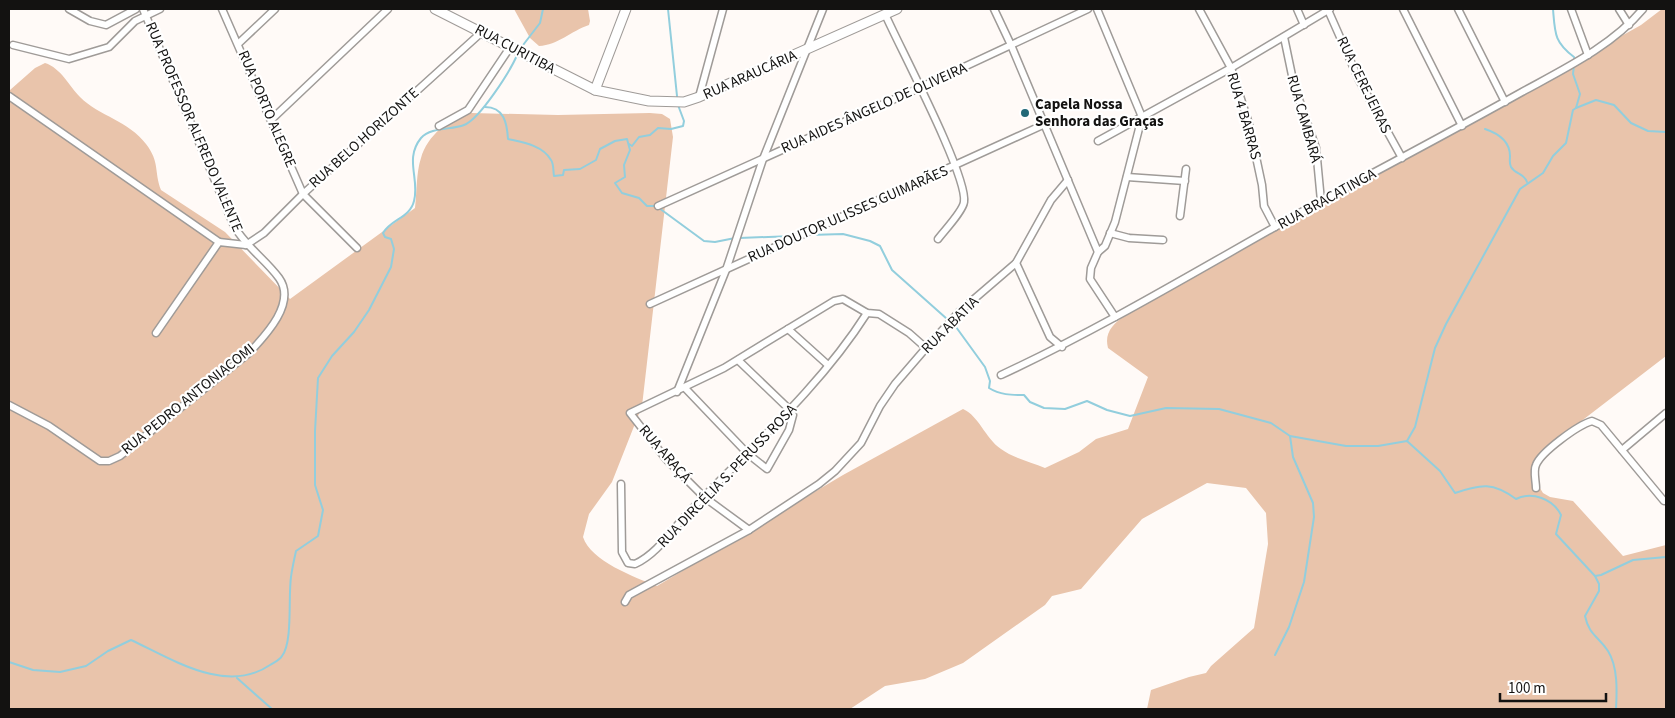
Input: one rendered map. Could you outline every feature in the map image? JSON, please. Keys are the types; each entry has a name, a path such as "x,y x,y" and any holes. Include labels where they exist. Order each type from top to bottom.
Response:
{"street":[{"path":"69,9 90,21 106,25 136,9"},
{"path":"14,45 75,58 108,47 145,12 160,9"},
{"name":"RUA PORTO ALEGRE","path":"222,9 272,119 303,194 357,248"},
{"path":"239,44 275,9"},
{"path":"272,119 388,9"},
{"name":"RUA CURITIBA","path":"435,9 483,31 595,90"},
{"path":"595,90 626,9"},
{"path":"699,97 723,9"},
{"path":"677,392 726,270 763,159 823,9"},
{"name":"RUA ARAUCÁRIA","path":"595,90 658,101 684,102 897,9"},
{"path":"994,9 1045,124 1098,252"},
{"name":"RUA AIDES ÂNGELO DE OLIVEIRA","path":"658,206 1088,9"},
{"path":"1097,9 1142,117 1110,234 1105,246 1098,252 1091,268 1090,279 1114,317"},
{"name":"RUA 4 BARRAS","path":"1199,9 1231,68 1249,124 1262,185 1264,206 1275,227"},
{"path":"1297,9 1304,25"},
{"path":"1403,9 1462,126"},
{"path":"1458,9 1505,102"},
{"path":"1571,9 1588,55"},
{"path":"1619,9 1629,25"},
{"name":"RUA BRACATINGA","path":"1001,375 1062,347 1321,201 1462,126 1588,55 1629,25 1643,9"},
{"path":"1098,140 1231,68 1329,10"},
{"name":"RUA CEREJEIRAS","path":"1329,10 1359,80 1402,158"},
{"name":"RUA PROFESSOR ALFREDO VALENTE","path":"145,12 234,226 246,245 279,278 285,288 286,297 281,309 264,337"},
{"path":"884,14 956,165 964,194 964,204 938,239"},
{"name":"RUA BELO HORIZONTE","path":"246,245 264,233 303,194 483,31"},
{"name":"RUA CAMBARÁ","path":"1284,37 1294,85 1316,148 1321,201"},
{"path":"439,126 468,110 511,46"},
{"path":"9,96 219,242 246,245"},
{"name":"RUA DOUTOR ULISSES GUIMARÃES","path":"650,304 1045,124"},
{"path":"1180,216 1186,169"},
{"path":"1127,177 1185,181"},
{"name":"RUA ABATIA","path":"749,530 820,484 861,443 885,399 926,348 959,312 1016,263 1051,200 1068,180"},
{"path":"1110,234 1129,238 1163,240"},
{"path":"156,333 219,242"},
{"path":"1016,263 1050,338 1062,347"},
{"path":"677,392 738,360 834,301 843,299 867,313 879,314 909,333 926,348"},
{"name":"RUA DIRCÉLIA S. PERUSS ROSA","path":"621,484 622,552 628,563 636,564 651,555 704,497 790,410 851,339 867,313"},
{"path":"788,329 828,365"},
{"name":"RUA PEDRO ANTONIACOMI","path":"9,405 49,426 91,457 100,461 109,461 120,456 232,367 264,337"},
{"path":"685,388 748,454 765,470 769,468 789,430 793,416 790,410 738,360"},
{"name":"RUA ARAÇÁ","path":"677,392 630,413 666,459 704,497 749,530"},
{"path":"1622,450 1666,414"},
{"path":"1536,488 1535,467 1540,458 1583,424 1592,421 1601,424 1665,501"},
{"path":"625,602 629,595 749,530"}],"shaded area":[{"path":"514,9 588,9 590,21 589,25 552,43 539,46 530,38"},
{"path":"1662,9 1666,9 1666,356 1558,439 1535,469 1538,485 1543,493 1550,497 1573,501 1623,556 1666,545 1666,709 1147,709 1151,690 1206,673 1211,666 1254,628 1268,544 1266,513 1246,488 1207,483 1142,519 1081,589 1052,596 1045,605 963,663 925,679 885,686 850,709 9,709 9,85 10,90 35,68 45,63 56,69 88,104 123,124 139,136 153,156 161,190 225,232 290,299 415,208 418,170 428,142 440,129 463,115 471,113 558,115 650,113 662,114 670,119 673,137 642,406 612,482 589,514 583,537 595,554 604,561 657,586 843,475 963,409 969,412 1001,449 1045,468 1079,452 1096,439 1128,429 1148,377 1108,348 1108,333 1120,319 1641,25"}],"waterway":[{"path":"520,49 540,23 543,9"},
{"path":"668,9 677,96"},
{"path":"1553,9 1554,25 1559,42 1574,57 1575,61"},
{"path":"9,662 33,670 60,672 86,666 108,651 131,640 181,664 217,675 235,676 253,673 281,657 288,641 290,586 296,551 318,536 323,510 315,485 315,431 318,378 332,356 354,332 369,310 391,267 394,249 391,239 385,237 383,233 386,228 405,215 412,207 415,193 413,161 416,146 425,134 441,129 459,127 471,121 494,93 509,71 518,53"},
{"path":"1407,441 1415,427 1435,348 1446,324 1520,189 1543,173 1553,156 1566,143 1573,110 1576,108 1580,94 1573,74 1574,65"},
{"path":"1576,108 1596,100 1614,105 1631,123 1648,131 1666,132"},
{"path":"629,144 632,146 639,137 650,135 658,128 671,129 683,126 684,121 678,105"},
{"path":"485,107 496,110 503,117 507,127 508,139 531,145 543,151 553,163 554,176 563,175 564,170 580,169 596,160 600,149 615,141 627,139 630,150 624,165 625,177 615,183 622,193 639,198 647,206 655,206"},
{"path":"1485,129 1498,135 1505,141 1509,150 1511,167 1524,177 1527,182"},
{"path":"659,208 704,241 715,242 735,238"},
{"path":"809,235 843,234 870,241 880,246 892,270 956,327 985,367 990,381 989,388 997,392 1010,395 1024,395 1030,402 1044,408 1065,409 1087,401 1107,410 1130,416 1166,408 1219,409 1271,423 1290,436 1346,446 1378,446 1407,441 1440,471 1455,493 1487,486 1508,493 1516,499 1535,496 1547,501 1561,515 1556,534 1595,576 1599,584 1599,591 1585,616 1589,627 1608,651 1614,664 1617,687 1616,709"},
{"path":"739,238 794,236"},
{"path":"1275,655 1289,627 1304,582 1314,517 1313,503 1293,457 1290,436"},
{"path":"1595,576 1633,560 1666,557"},
{"path":"237,678 272,709"}],"place":[{"name":"Capela Nossa Senhora das Graças","path":"1025,113"}]}
